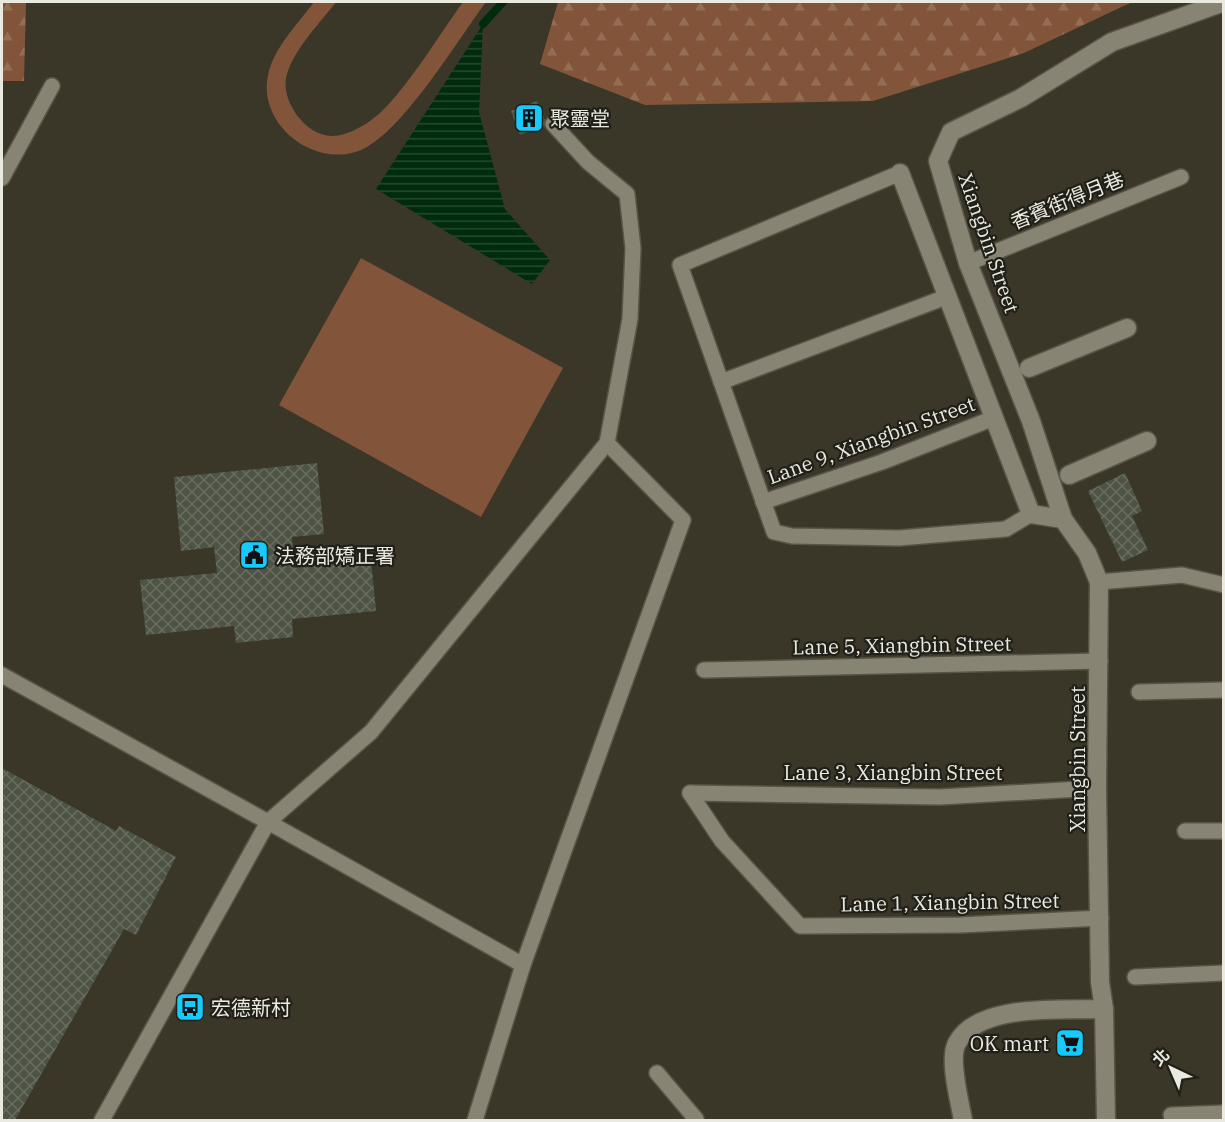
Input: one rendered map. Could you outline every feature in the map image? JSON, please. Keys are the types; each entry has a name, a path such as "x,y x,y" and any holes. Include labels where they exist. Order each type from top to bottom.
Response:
{"street":[{"name":"Xiangbin Street","path":"1106,1120 1104,1009 1100,982 1101,918 1097,788 1099,582 1087,553 1063,519 1031,421 968,263 938,161 951,132 1021,98 1112,42 1224,2"},
{"path":"900,173 1031,514 1063,519"},
{"path":"1029,368 1127,328"},
{"path":"1069,475 1147,441"},
{"path":"963,1120 955,1076 956,1044 971,1025 1002,1014 1104,1009"}],"lane":[{"path":"2,178 52,86"},
{"path":"102,1120 268,822 371,732 607,443 630,319 633,248 627,194 588,162 553,124"},
{"path":"900,173 680,265 774,532 792,536 899,538 1006,529 1031,514"},
{"name":"香賓街得月巷","path":"968,263 1181,177"},
{"path":"721,382 946,297"},
{"name":"Lane 9, Xiangbin Street","path":"763,502 882,462 994,417"},
{"path":"475,1120 523,965 683,520 607,443"},
{"path":"1099,582 1182,575 1224,585"},
{"name":"Lane 5, Xiangbin Street","path":"705,670 1100,661"},
{"path":"2,675 523,965"},
{"path":"1139,693 1224,690"},
{"name":"Lane 3, Xiangbin Street","path":"800,926 722,841 690,793 940,797 1097,788"},
{"path":"1185,831 1224,831"},
{"name":"Lane 1, Xiangbin Street","path":"800,926 960,925 1101,918"},
{"path":"1135,977 1224,973"},
{"path":"657,1073 695,1120"},
{"path":"1171,1115 1224,1113"}],"green space":[{"path":"2,2 26,2 24,81 2,81"},
{"path":"314,2 336,2 308,36 291,64 287,74 287,94 296,114 304,123 312,130 332,136 357,129 370,121 394,99 463,2 486,2 431,80 399,120 367,147 349,154 331,154 313,150 296,141 282,128 272,112 267,94 268,75 275,55"},
{"path":"558,2 1132,2 1024,53 873,101 645,105 540,64"},
{"path":"361,258 563,368 481,517 279,405"}],"shaded area":[{"path":"483,24 479,112 505,209 550,260 532,284 376,189"}],"building":[{"name":"聚靈堂","path":"537,101 547,125 520,135 511,111"},
{"name":"法務部矯正署","path":"317,463 324,534 292,537 294,568 371,560 376,611 292,619 293,637 236,643 234,626 146,635 140,580 217,573 214,547 181,551 174,477"},
{"path":"1125,473 1142,511 1132,516 1148,550 1122,562 1088,491"},
{"path":"2,768 116,831 119,826 176,857 136,935 124,929 15,1120 2,1120"}],"waterway":[{"path":"483,24 503,2"}],"place":[{"name":"聚靈堂","path":"529,118"},
{"name":"法務部矯正署","path":"254,555"},
{"name":"宏德新村","path":"190,1007"},
{"name":"OK mart","path":"1070,1043"}]}
